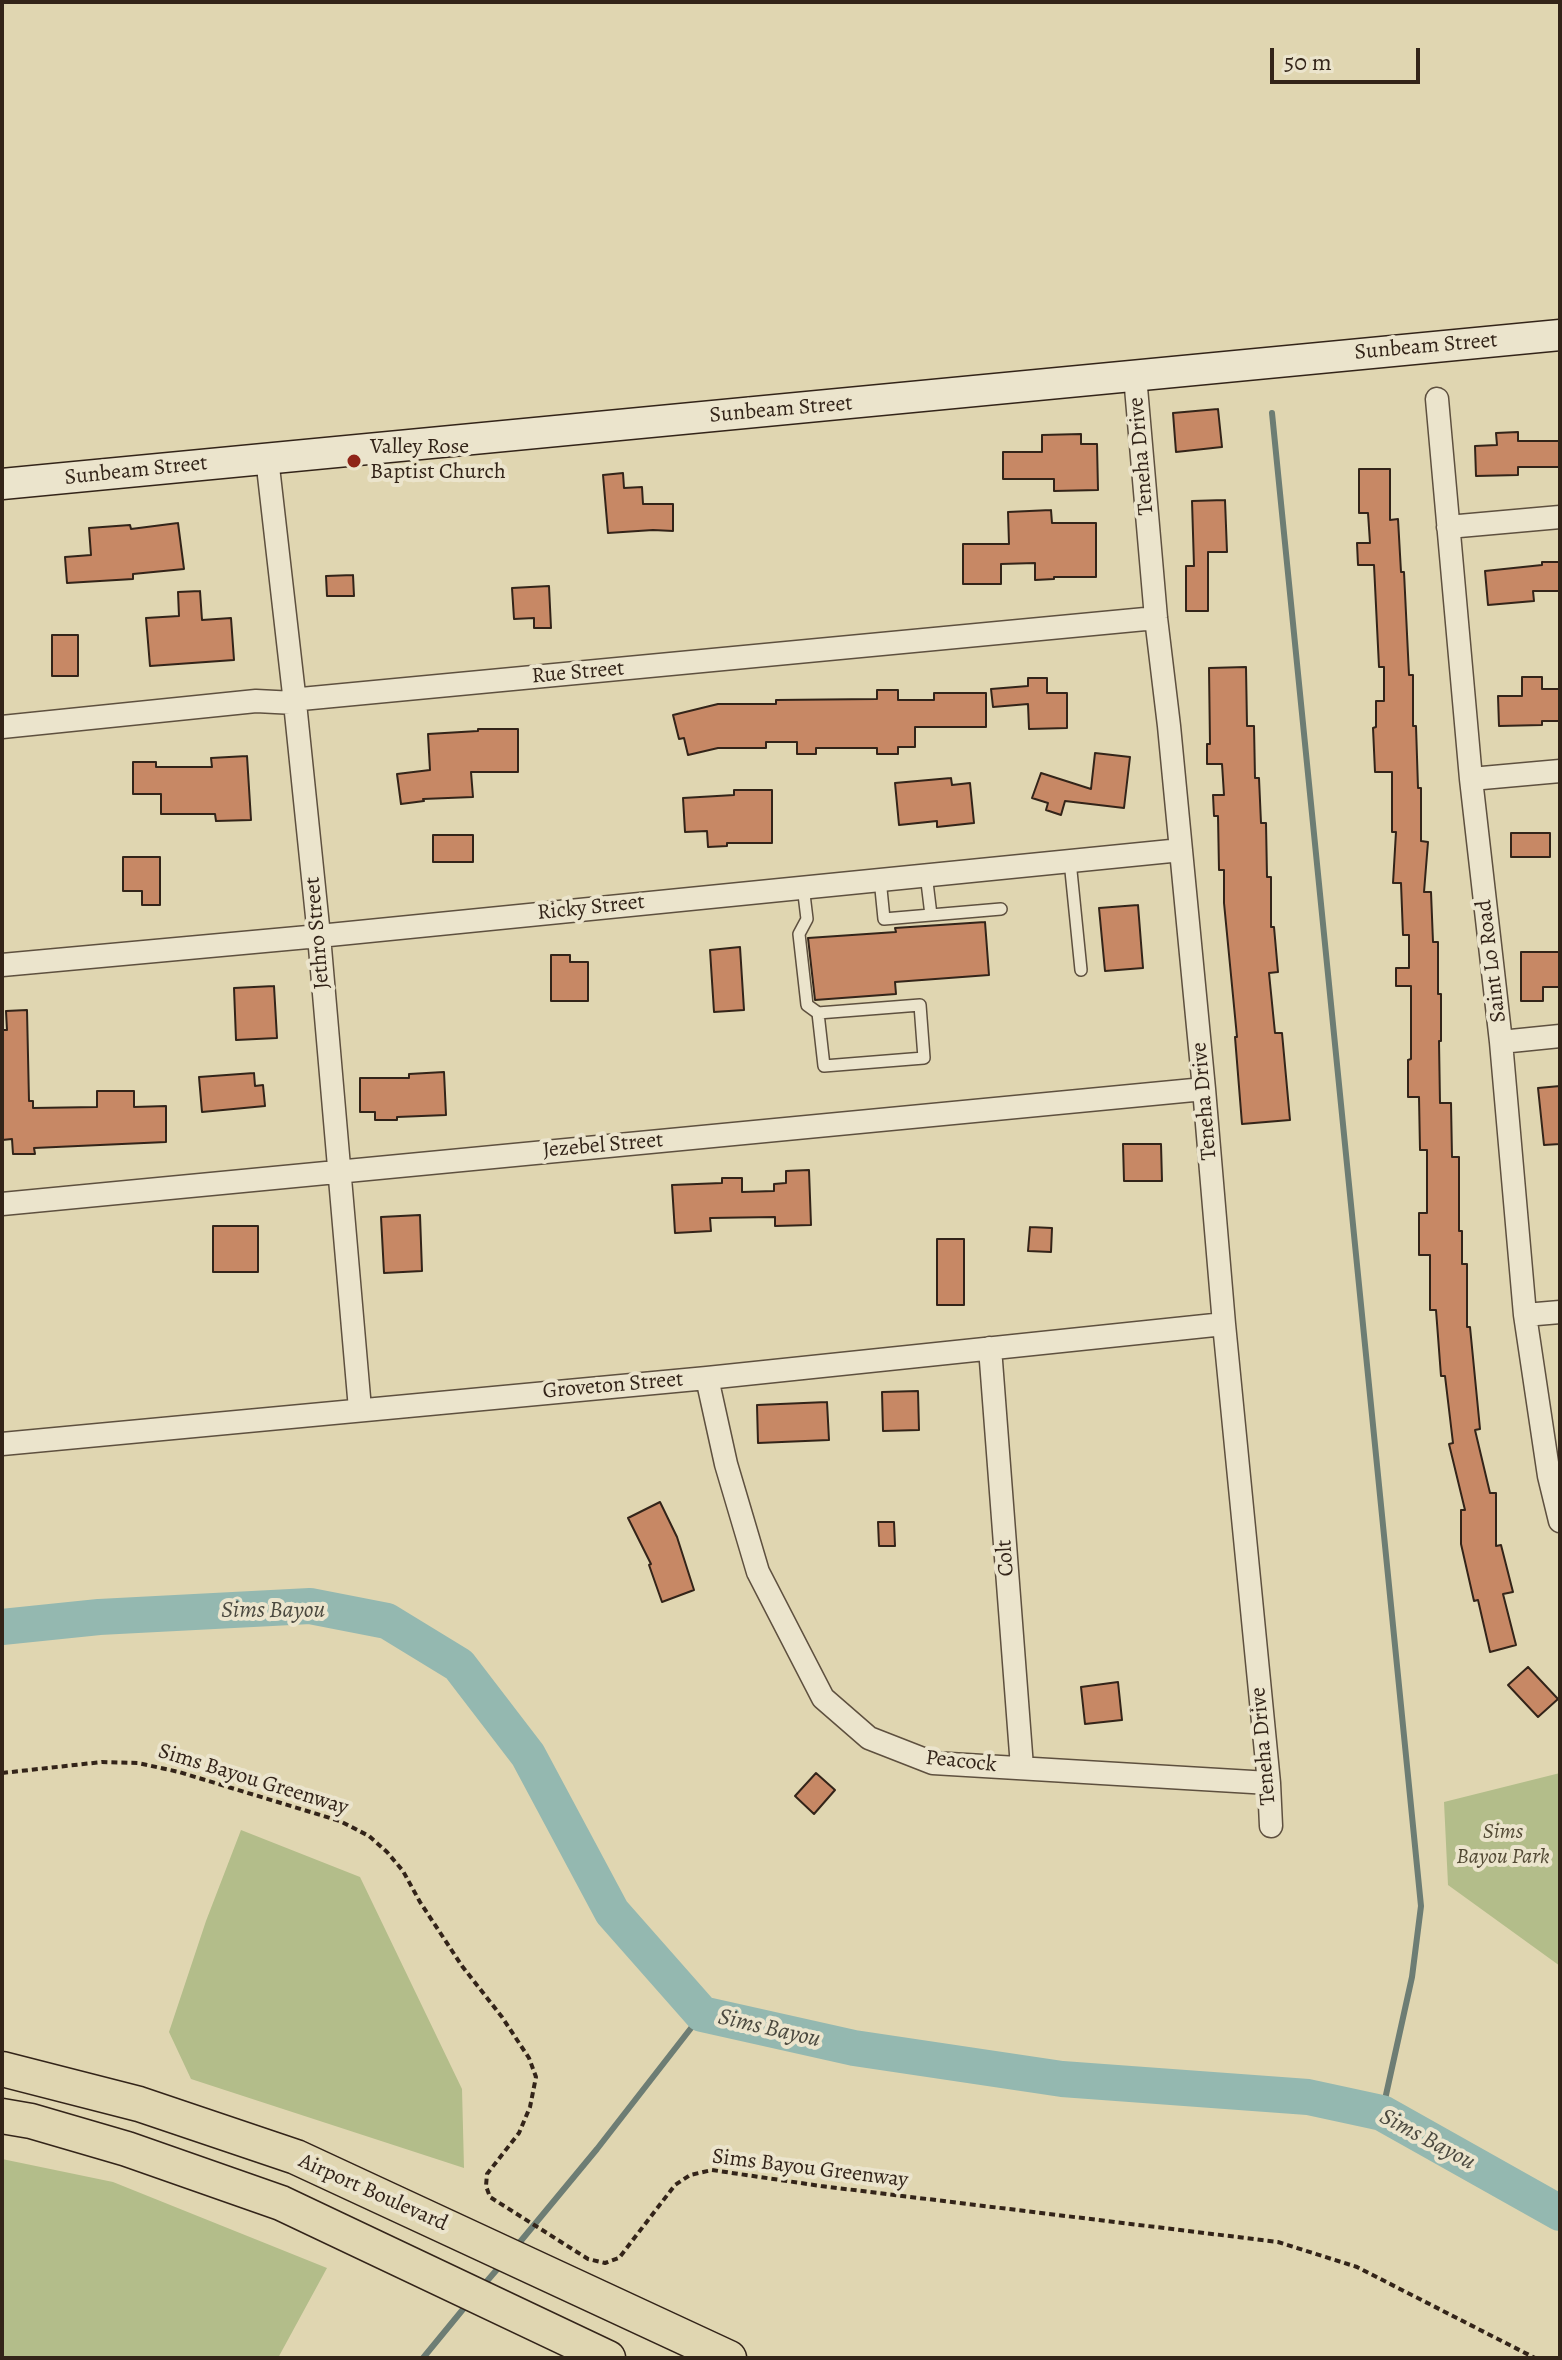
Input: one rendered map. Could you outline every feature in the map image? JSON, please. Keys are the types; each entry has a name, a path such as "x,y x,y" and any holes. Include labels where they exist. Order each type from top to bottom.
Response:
{"main road":[{"name":"Airport Boulevard","path":"2,2069 139,2104 296,2157 459,2232 568,2266 729,2358"},
{"path":"127,2149 139,2104"},
{"name":"Airport Boulevard","path":"2,2116 31,2121 127,2149 281,2203 608,2358"}],"street":[{"name":"Sunbeam Street","path":"2,484 1560,335"},
{"name":"Teneha Drive","path":"1135,376 1271,1826"},
{"name":"Saint Lo Road","path":"1437,399 1471,779 1501,1042 1525,1315 1549,1476 1560,1521"},
{"name":"Jethro Street","path":"267,458 319,936 360,1409"},
{"path":"1448,527 1560,517"},
{"name":"Rue Street","path":"2,727 256,701 295,703 301,699 1156,618"},
{"path":"1471,779 1560,771"},
{"name":"Ricky Street","path":"2,965 1181,850"},
{"path":"1501,1042 1560,1036"},
{"name":"Jezebel Street","path":"2,1204 1204,1089"},
{"path":"1525,1315 1560,1312"},
{"name":"Groveton Street","path":"2,1444 707,1378 1224,1324"},
{"name":"Colt","path":"990,1348 1022,1767"},
{"name":"Peacock","path":"707,1378 726,1464 758,1572 823,1698 869,1738 933,1763 1269,1783"}],"lane":[{"path":"1070,861 1081,970"},
{"path":"926,874 931,915"},
{"path":"880,879 884,919 1001,909"},
{"path":"803,886 807,919 799,934 807,1005 818,1013 920,1005 924,1058 824,1066 818,1013"}],"path":[{"name":"Sims Bayou Greenway","path":"2,1773 102,1762 138,1763 179,1772 340,1821 369,1836 403,1871 462,1966 529,2058 536,2077 530,2107 519,2133 487,2174 486,2186 490,2197 568,2266 605,2263 619,2258 675,2185 690,2175 712,2170 1278,2242 1357,2267 1535,2358"}],"green space":[{"name":"Sims Bayou Park","path":"1560,1773 1560,1966 1448,1885 1444,1802"},
{"path":"241,1830 360,1877 462,2089 464,2168 191,2079 169,2032 206,1921"},
{"path":"2,2159 113,2182 327,2268 278,2358 2,2358"}],"building":[{"path":"1218,409 1222,447 1176,452 1173,413"},
{"path":"1518,432 1518,441 1560,441 1560,467 1518,467 1518,475 1476,476 1475,446 1497,445 1496,433"},
{"path":"1081,434 1081,444 1097,444 1098,490 1054,491 1054,479 1003,479 1003,452 1042,452 1042,435"},
{"path":"1359,469 1390,469 1390,520 1398,519 1401,572 1404,572 1409,675 1413,675 1413,726 1416,726 1418,788 1421,788 1421,841 1428,842 1424,892 1431,892 1433,942 1438,942 1440,1103 1451,1103 1452,1157 1459,1157 1459,1231 1462,1231 1462,1264 1467,1264 1467,1327 1470,1327 1480,1429 1475,1430 1490,1493 1496,1493 1496,1546 1501,1545 1513,1592 1503,1594 1516,1645 1490,1652 1461,1544 1461,1510 1465,1510 1449,1444 1453,1443 1445,1376 1441,1376 1436,1310 1430,1310 1430,1255 1419,1255 1419,1213 1427,1213 1427,1150 1420,1150 1419,1097 1408,1097 1411,986 1396,986 1396,968 1409,968 1409,935 1403,935 1401,883 1393,883 1396,832 1392,832 1392,772 1375,772 1373,728 1376,727 1376,701 1384,701 1384,667 1379,667 1374,565 1358,565 1357,543 1370,543 1368,513 1359,513"},
{"path":"623,473 624,488 642,487 643,504 673,504 673,531 608,533 603,475"},
{"path":"1225,500 1227,552 1208,552 1208,611 1186,611 1186,566 1194,566 1192,501"},
{"path":"1051,510 1052,523 1096,523 1096,577 1035,580 1035,563 1001,564 1001,584 963,584 963,544 1009,544 1008,512"},
{"path":"178,523 184,569 133,574 133,579 67,583 65,557 91,555 89,528 130,525 131,529"},
{"path":"1542,562 1560,562 1560,591 1533,591 1534,601 1488,605 1485,571 1542,565"},
{"path":"353,575 354,596 327,596 326,576"},
{"path":"549,586 551,628 534,628 534,618 514,619 512,588"},
{"path":"200,591 202,620 231,618 234,660 150,666 146,618 179,616 178,592"},
{"path":"52,635 78,635 78,676 52,676"},
{"path":"1246,667 1247,726 1254,726 1255,778 1259,778 1261,823 1266,823 1267,877 1271,877 1271,927 1274,927 1278,972 1269,973 1275,1033 1282,1033 1290,1120 1242,1124 1224,870 1219,870 1218,816 1214,816 1213,795 1224,795 1222,764 1207,764 1207,744 1210,744 1209,668"},
{"path":"1522,677 1542,677 1542,689 1560,689 1560,721 1542,721 1542,725 1499,726 1498,696 1522,696"},
{"path":"1028,678 1047,678 1047,693 1067,693 1067,728 1029,729 1028,704 993,707 991,689 1028,686"},
{"path":"877,690 898,690 898,700 934,700 934,693 986,693 986,727 915,727 915,747 898,747 898,754 877,754 877,748 816,748 816,754 797,754 797,742 766,742 766,748 718,748 688,755 684,738 679,739 673,715 718,704 877,699"},
{"path":"518,729 518,772 471,772 473,797 423,799 401,804 397,774 430,770 428,734"},
{"path":"1095,753 1130,757 1124,808 1065,801 1061,815 1046,810 1048,803 1032,798 1041,773 1091,789"},
{"path":"247,756 251,820 216,821 215,814 161,814 161,794 133,794 133,762 156,762 156,767 212,767 211,758"},
{"path":"951,778 952,785 970,783 974,823 937,827 937,821 899,825 895,783"},
{"path":"734,790 772,790 772,843 727,843 727,846 708,847 707,831 685,832 683,798 734,795"},
{"path":"1511,833 1550,833 1550,857 1511,857"},
{"path":"433,835 473,835 473,862 433,862"},
{"path":"123,857 160,857 160,905 142,905 142,891 123,891"},
{"path":"1138,905 1143,968 1105,971 1099,908"},
{"path":"985,922 989,975 895,982 896,994 815,1000 808,938"},
{"path":"740,947 744,1010 714,1012 710,950"},
{"path":"1521,952 1560,952 1560,987 1543,987 1543,1001 1521,1001"},
{"path":"551,955 570,955 570,962 588,962 588,1001 551,1001"},
{"path":"274,986 277,1038 236,1040 234,988"},
{"path":"27,1010 29,1101 33,1101 33,1108 97,1107 97,1091 134,1091 134,1107 166,1106 166,1142 34,1148 35,1154 13,1154 12,1139 2,1140 2,1030 7,1030 6,1011"},
{"path":"444,1072 446,1115 375,1120 375,1112 360,1112 360,1078 409,1078 409,1074"},
{"path":"254,1073 255,1086 263,1085 265,1106 202,1112 199,1077"},
{"path":"1560,1086 1560,1144 1544,1145 1538,1088"},
{"path":"1123,1144 1161,1144 1162,1181 1124,1181"},
{"path":"809,1170 811,1225 775,1226 775,1217 710,1218 711,1231 675,1233 672,1185 722,1183 722,1178 742,1178 742,1192 774,1191 774,1184 786,1183 786,1171"},
{"path":"420,1215 422,1271 384,1273 381,1217"},
{"path":"213,1226 258,1226 258,1272 213,1272"},
{"path":"1030,1227 1052,1228 1051,1252 1028,1251"},
{"path":"937,1239 964,1239 964,1305 937,1305"},
{"path":"918,1391 919,1430 883,1431 882,1392"},
{"path":"827,1402 829,1440 758,1443 757,1405"},
{"path":"660,1502 677,1537 694,1590 662,1602 651,1564 628,1518"},
{"path":"878,1522 894,1522 895,1546 879,1546"},
{"path":"1528,1667 1558,1699 1538,1717 1508,1685"},
{"path":"1118,1682 1122,1720 1085,1724 1081,1687"},
{"path":"816,1773 835,1790 814,1814 795,1796"}],"waterway":[{"path":"1272,413 1421,1906 1412,1977 1382,2113"},
{"name":"Sims Bayou","path":"2,1627 99,1617 310,1606 387,1621 459,1665 528,1755 612,1912 702,2014 854,2048 1062,2079 1308,2097 1382,2113 1560,2213"},
{"path":"515,2248 702,2014"},
{"path":"481,2288 500,2266"},
{"path":"423,2358 469,2302"}],"place":[{"name":"Valley Rose Baptist Church","path":"354,461"}]}
